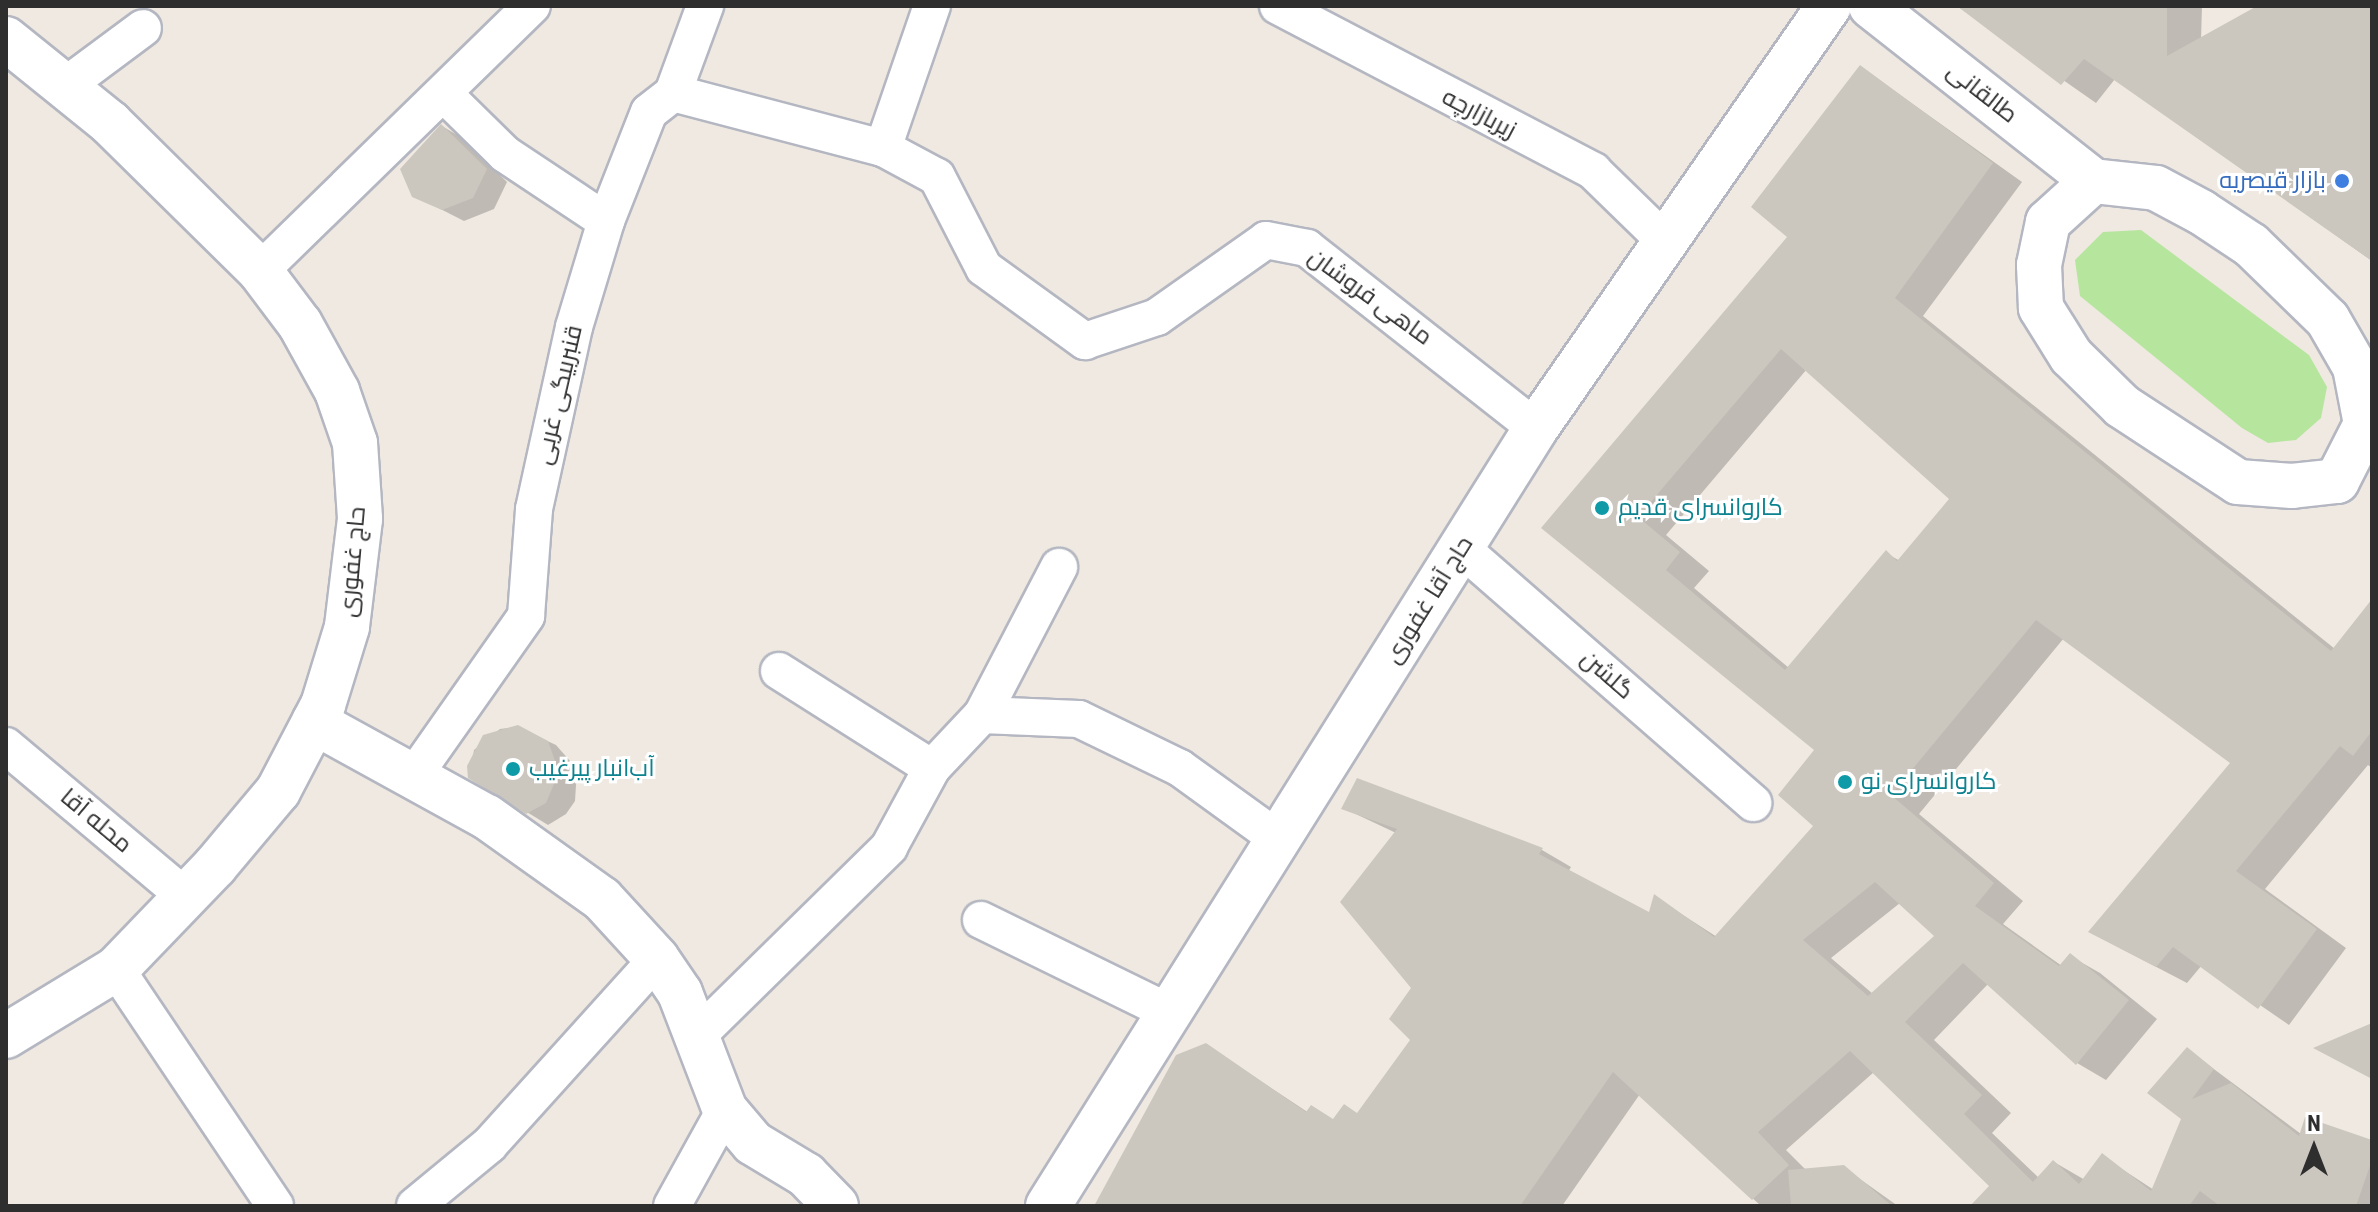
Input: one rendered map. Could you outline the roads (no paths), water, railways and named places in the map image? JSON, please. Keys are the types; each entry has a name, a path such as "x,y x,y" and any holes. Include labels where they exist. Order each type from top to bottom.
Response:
{"main road":[{"name":"حاج آقا غفوری","path":"1048,1206 1536,428 1829,6"},
{"name":"طالقانی","path":"1871,6 2093,181"},
{"name":"حاج غفوری","path":"6,39 110,123 260,271 308,338 337,391 355,443 360,519 347,627 314,722 278,791 116,969 6,1036"},
{"path":"2093,181 2156,188 2251,245 2294,282 2328,320 2355,367 2366,424 2361,468 2337,481 2292,486 2238,482 2122,406 2071,356 2041,308 2039,265 2048,222 2093,181"},
{"path":"314,722 550,859 602,899 657,959 680,993 725,1110 753,1143 806,1175 836,1206"}],"street":[{"path":"260,271 532,6"},
{"name":"قنبربیگی غربی","path":"413,777 526,616 534,509 574,327 606,221 649,112 673,93 705,6"},
{"path":"883,148 932,6"},
{"name":"زیربازارچه","path":"1278,6 1593,171 1666,242"},
{"path":"65,86 143,28"},
{"path":"443,93 505,154 606,221"},
{"name":"ماهی فروشان","path":"673,93 883,148 937,177 984,268 1085,341 1157,317 1266,240 1307,248 1536,428"},
{"name":"گلشن","path":"1461,548 1753,803"},
{"path":"698,1035 889,847 932,768 982,715 1059,567"},
{"path":"779,671 932,768"},
{"path":"982,715 1079,719 1180,768 1278,839"},
{"name":"محله آقا","path":"6,746 185,896"},
{"path":"981,920 1169,1012"},
{"path":"415,1206 489,1145 657,959"},
{"path":"116,969 275,1206"},
{"path":"672,1206 725,1110"}],"place":[{"name":"بازار قیصریه","path":"2342,181"},
{"name":"کاروانسرای قدیم","path":"1602,508"},
{"name":"آب‌انبار پیرغیب","path":"513,769"},
{"name":"کاروانسرای نو","path":"1845,782"}]}
